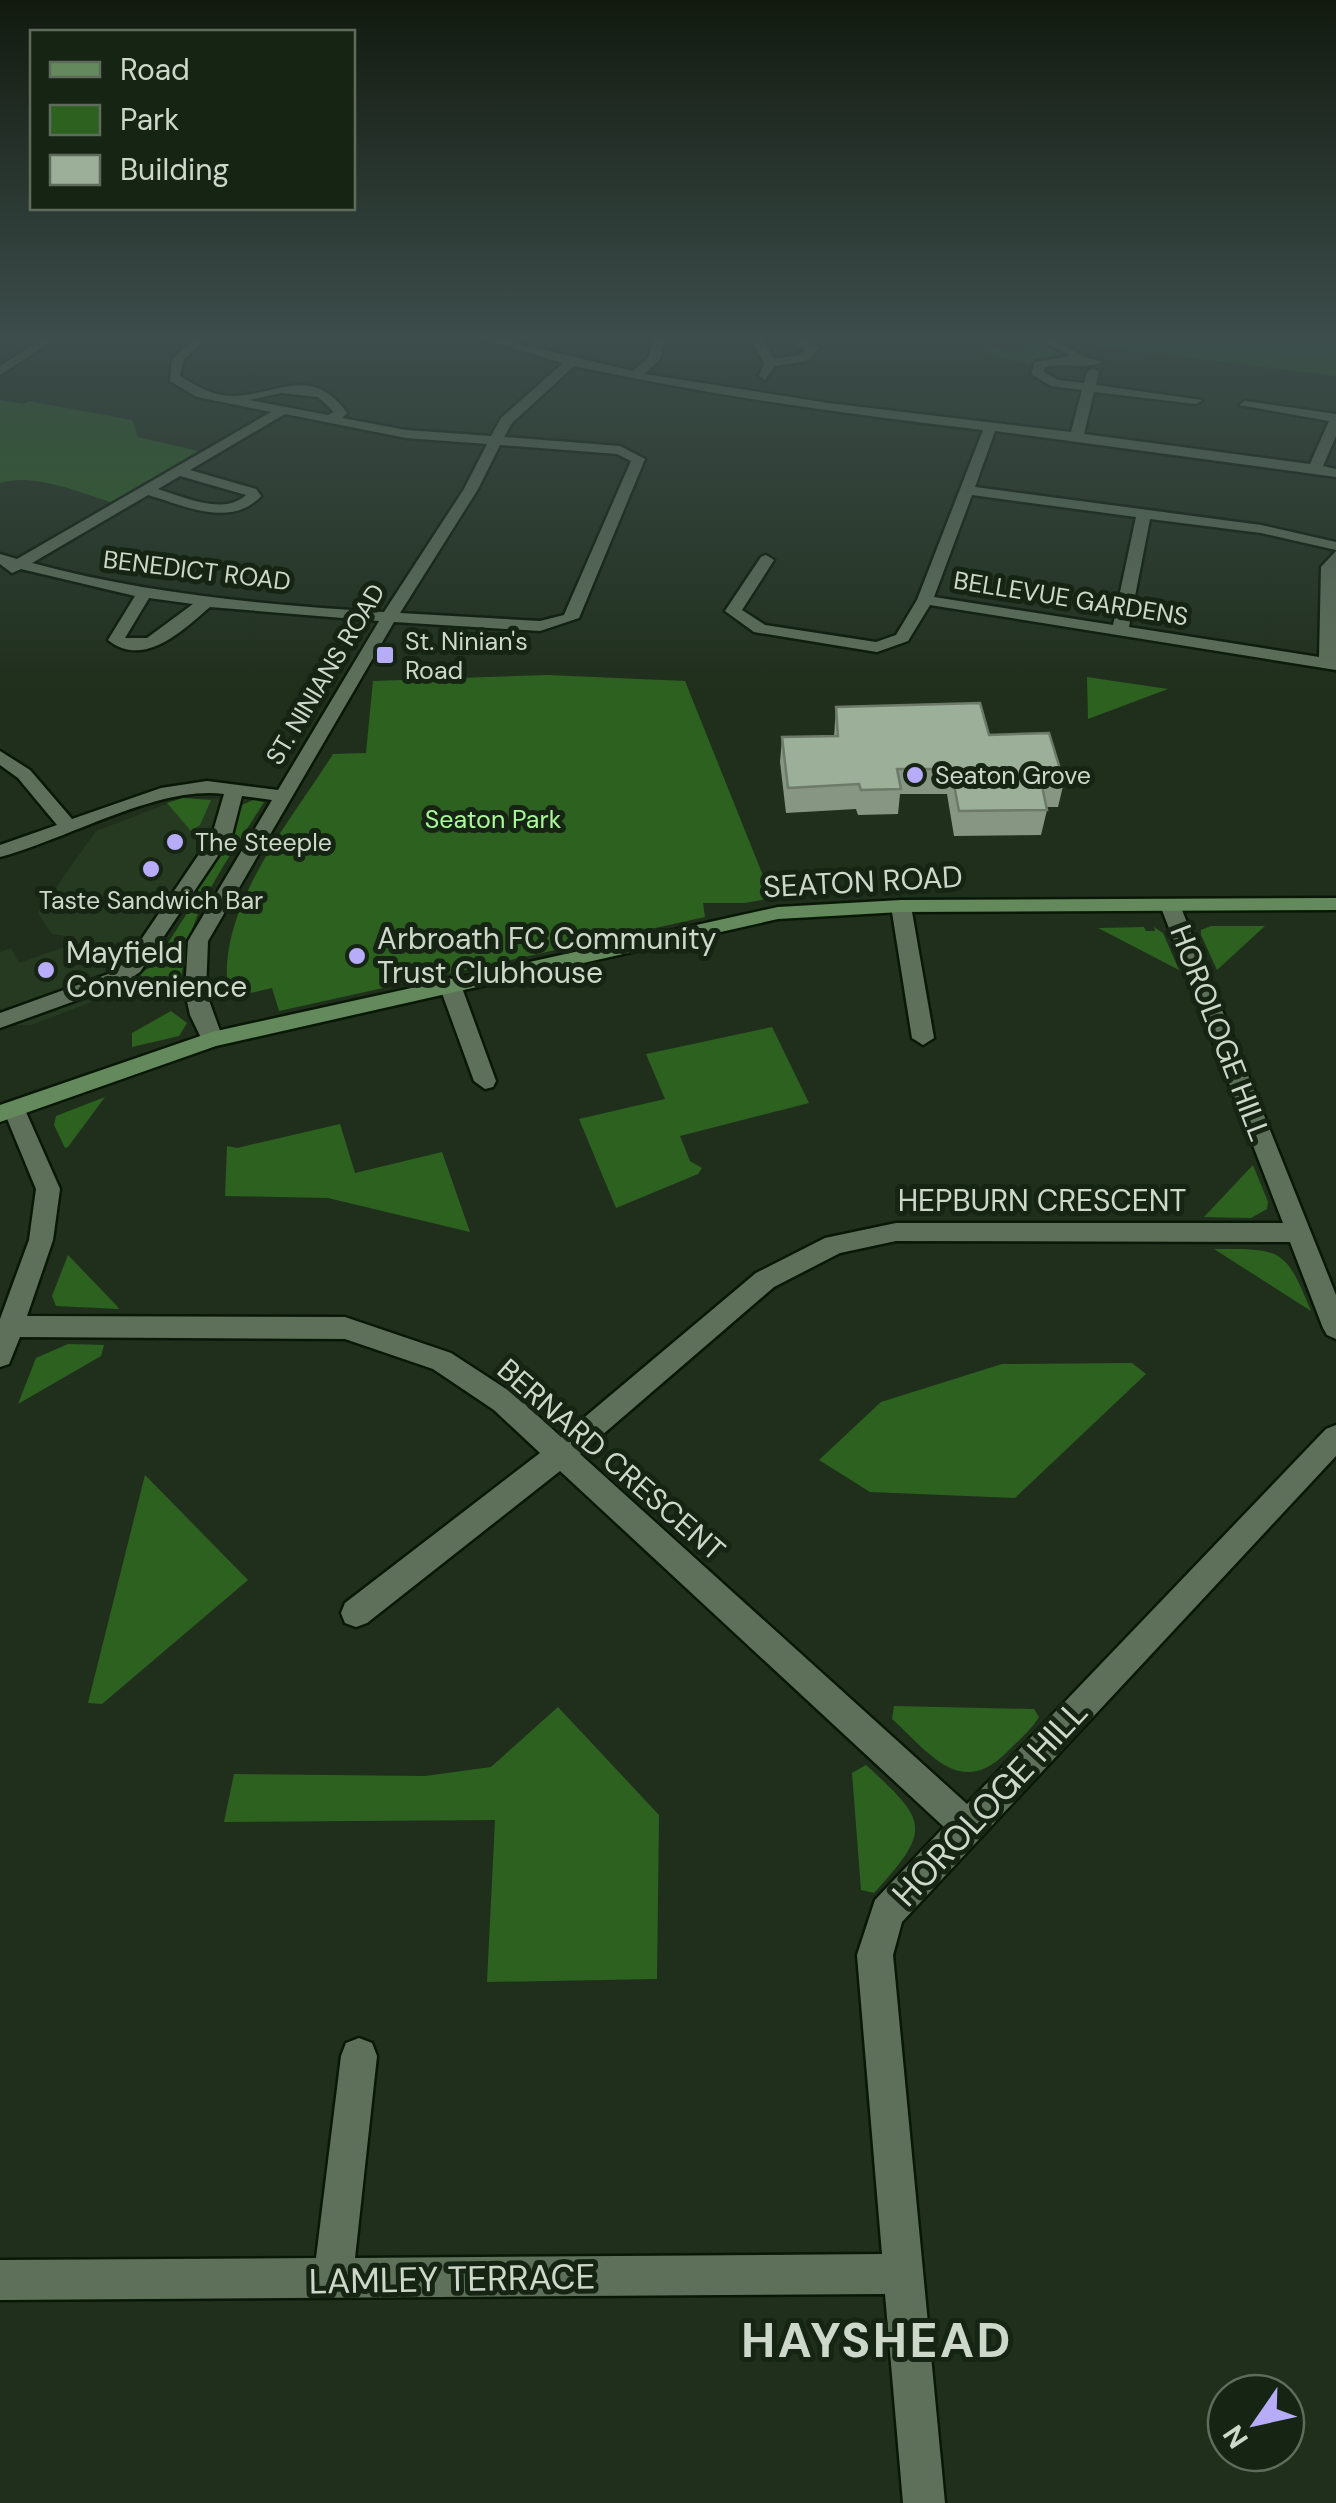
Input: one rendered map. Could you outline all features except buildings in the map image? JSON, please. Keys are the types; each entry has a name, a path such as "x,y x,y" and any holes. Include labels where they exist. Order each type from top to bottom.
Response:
{"street":[{"path":"0,576 207,455"},
{"name":"ST. NINIANS ROAD","path":"212,1039 198,1015 192,970 198,941 281,796 489,455"},
{"name":"BENEDICT ROAD","path":"0,559 145,592 207,601 540,626 572,618 638,459 630,455"},
{"name":"BELLEVUE GARDENS","path":"980,455 924,600 1331,665"},
{"path":"1215,455 1336,473"},
{"path":"1314,469 1320,455"},
{"path":"146,490 221,509 242,507 254,496 178,472"},
{"path":"966,490 1261,529 1336,546"},
{"path":"1120,631 1144,514"},
{"path":"1331,665 1329,567 1336,556"},
{"path":"766,560 734,611 760,629 877,647 902,638 924,600"},
{"path":"145,592 118,630 116,640 124,646 139,647 157,641 207,601"},
{"path":"0,756 24,774 69,827"},
{"path":"0,851 168,792 207,786 281,796"},
{"path":"0,1021 115,979 133,966 222,836 226,810 235,790"},
{"name":"SEATON ROAD","path":"7,1112 212,1039 778,913 900,906 1336,904"},
{"name":"HOROLOGE HILL","path":"1170,905 1336,1328"},
{"path":"900,906 923,1038"},
{"path":"450,986 485,1081"},
{"path":"0,1356 41,1240 48,1189 7,1112"},
{"name":"HEPBURN CRESCENT","path":"356,1613 560,1454 765,1280 834,1245 896,1232 1298,1232"},
{"name":"BERNARD CRESCENT","path":"11,1326 345,1328 442,1361 504,1402 967,1826"},
{"name":"HOROLOGE HILL","path":"924,2503 875,1955 887,1912 1336,1437"},
{"path":"332,2280 359,2056"},
{"name":"LAMLEY TERRACE","path":"0,2280 904,2274"}],"shaded area":[{"path":"183,798 246,800 234,809 229,834 153,955 123,990 31,1025 9,1025 0,1008 0,952 11,948 19,963 70,945 75,937 52,934 38,913 96,831"}],"green space":[{"path":"0,455 192,455 114,503 42,482 0,483"},
{"name":"Seaton Park","path":"547,675 685,681 772,898 745,903 703,903 705,917 279,1011 272,988 229,998 227,965 243,901 258,870 333,754 366,753 373,681"},
{"path":"1087,677 1168,689 1088,719"},
{"path":"183,798 211,800 200,825 191,831 167,803"},
{"path":"253,800 264,802 196,918 182,969 181,997 173,1000 139,974 154,965 189,910 189,900 227,841 237,807"},
{"path":"1211,926 1265,926 1217,970 1201,935 1201,930"},
{"path":"1144,927 1146,931 1155,931 1154,927 1163,933 1179,970 1098,928"},
{"path":"171,1011 187,1023 179,1036 132,1047 132,1033"},
{"path":"772,1027 809,1103 680,1136 690,1161 702,1168 698,1174 616,1208 579,1119 665,1099 646,1054"},
{"path":"105,1097 65,1148 54,1125 56,1116"},
{"path":"340,1124 355,1173 442,1152 470,1232 328,1198 225,1196 227,1146 237,1148"},
{"path":"1253,1165 1268,1202 1267,1209 1251,1218 1204,1217"},
{"path":"1214,1249 1254,1250 1278,1256 1294,1274 1311,1311"},
{"path":"68,1255 119,1309 56,1306 52,1296"},
{"path":"68,1344 104,1345 101,1356 18,1404 36,1358"},
{"path":"1132,1363 1146,1374 1015,1498 870,1492 819,1460 881,1402 1002,1364"},
{"path":"145,1475 248,1580 102,1704 88,1703"},
{"path":"894,1706 1034,1709 1039,1717 1020,1740 990,1765 960,1771 933,1757 892,1719"},
{"path":"558,1707 659,1815 657,1979 487,1982 495,1820 224,1822 234,1774 425,1776 491,1767"},
{"path":"866,1765 902,1800 915,1826 906,1854 874,1893 861,1890 852,1773"}],"place":[{"name":"St. Ninian's Road","path":"385,655"},
{"name":"Seaton Grove","path":"915,775"},
{"name":"The Steeple","path":"175,842"},
{"name":"Taste Sandwich Bar","path":"151,869"},
{"name":"Arbroath FC Community Trust Clubhouse","path":"357,956"},
{"name":"Mayfield Convenience","path":"46,970"}],"district":[{"name":"HAYSHEAD","path":"877,2340"}]}
